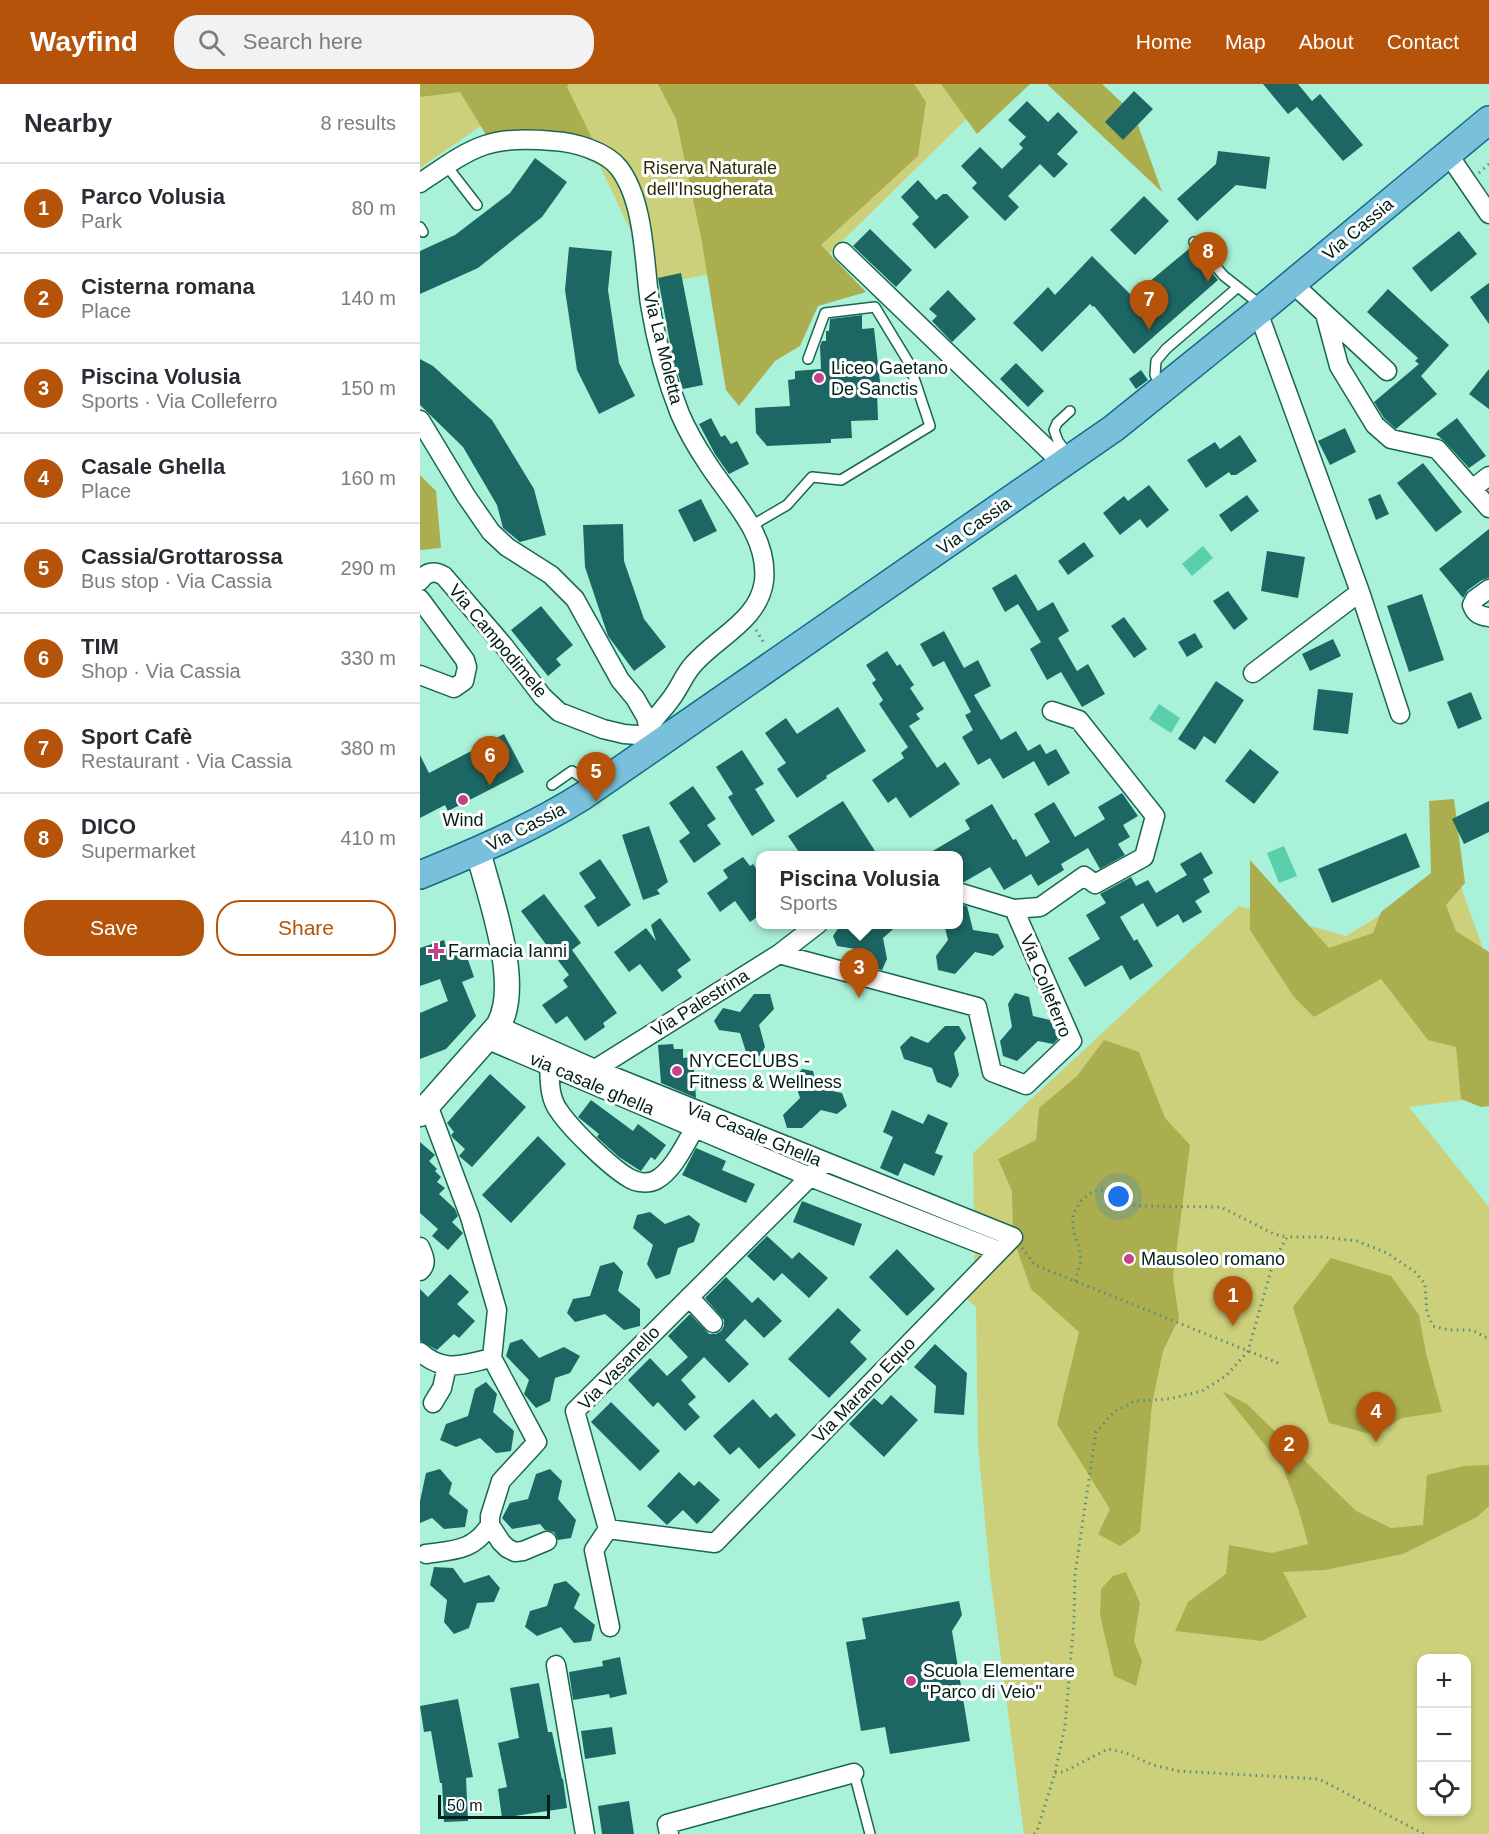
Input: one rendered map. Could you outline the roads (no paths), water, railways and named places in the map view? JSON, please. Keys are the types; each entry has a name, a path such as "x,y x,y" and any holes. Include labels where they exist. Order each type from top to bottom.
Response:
{"main road":[{"name":"Via Cassia","path":"420,875 478,851 558,811 596,787 654,730 1067,461 1164,388 1489,120"}],"street":[{"name":"Via La Moletta","path":"420,183 465,153 484,144 501,140 530,139 572,144 598,154 619,169 631,192 637,210 654,325 677,407 706,462 751,526 760,546 764,579 758,599 751,611 692,666 654,730"},
{"path":"1448,154 1489,214"},
{"path":"843,252 1067,461"},
{"path":"1292,284 1387,371"},
{"path":"1260,310 1360,592 1400,714"},
{"path":"1325,314 1339,366 1375,425 1391,439 1437,449 1489,508"},
{"path":"420,420 466,496 491,532 507,547 551,575 575,598 611,665 654,730"},
{"path":"1472,489 1489,476"},
{"name":"Via Campodimele","path":"420,582 431,573 444,576 547,701 566,715 592,724 606,721 654,730"},
{"path":"1489,589 1475,599 1472,605 1474,611 1481,617 1489,618"},
{"path":"1253,673 1360,592"},
{"name":"Via Campodimele","path":"420,599 465,660 467,667 464,681 457,688 450,688 420,675"},
{"path":"963,894 1014,909 1040,907 1084,876 1095,884 1144,857 1155,816 1079,720 1052,711"},
{"path":"426,1554 465,1548 483,1536 501,1481 537,1442 492,1358 497,1310 470,1217 424,1109 502,1020 506,1000 506,966 478,851"},
{"name":"Via Colleferro","path":"779,954 977,1007 992,1071 1026,1085 1072,1041 1014,909"},
{"name":"Via Palestrina","path":"588,1074 779,954 812,929"},
{"name":"via casale ghella","path":"492,1033 549,1066 588,1074 695,1128 810,1177 999,1251"},
{"name":"Via Casale Ghella","path":"492,1033 588,1074 1013,1237"},
{"path":"549,1066 551,1096 558,1110 588,1143 629,1178 641,1183 656,1180 668,1169 695,1128"},
{"name":"Via Vasanello","path":"608,1529 575,1411 824,1163"},
{"name":"Via Marano Equo","path":"608,1529 715,1543 1013,1237"},
{"path":"420,1247 425,1264 420,1271"},
{"path":"689,1298 713,1323"},
{"path":"420,1352 431,1362 447,1366 492,1358"},
{"path":"433,1403 442,1388 447,1366"},
{"path":"490,1520 501,1542 515,1552 530,1549 547,1541"},
{"path":"608,1529 594,1550 610,1627"},
{"path":"556,1665 585,1834"},
{"path":"668,1829 854,1773"}],"lane":[{"path":"446,165 477,205"},
{"path":"1194,242 1224,276 1260,310"},
{"path":"1164,388 1155,375 1156,361 1166,349 1238,287"},
{"path":"751,526 787,505 812,477 841,480 930,426 909,363 875,307 825,313 808,359"},
{"path":"1067,461 1054,430 1057,423 1070,411"},
{"path":"552,786 572,771 596,787"},
{"path":"854,1773 870,1834"}],"place":[{"name":"DICO","path":"1208,282"},
{"name":"Sport Cafè","path":"1149,330"},
{"name":"Liceo Gaetano De Sanctis","path":"819,378"},
{"name":"TIM","path":"490,786"},
{"name":"Wind","path":"463,800"},
{"name":"Cassia/Grottarossa","path":"596,802"},
{"name":"Farmacia Ianni","path":"436,951"},
{"name":"Piscina Volusia","path":"859,998"},
{"name":"NYCECLUBS - Fitness & Wellness","path":"677,1071"},
{"name":"Mausoleo romano","path":"1129,1259"},
{"name":"Parco Volusia","path":"1233,1326"},
{"name":"Casale Ghella","path":"1376,1442"},
{"name":"Cisterna romana","path":"1289,1475"},
{"name":"Scuola Elementare \"Parco di Veio\"","path":"911,1681"}],"park label":[{"name":"Riserva Naturale dell'Insugherata","path":"710,178"}]}
